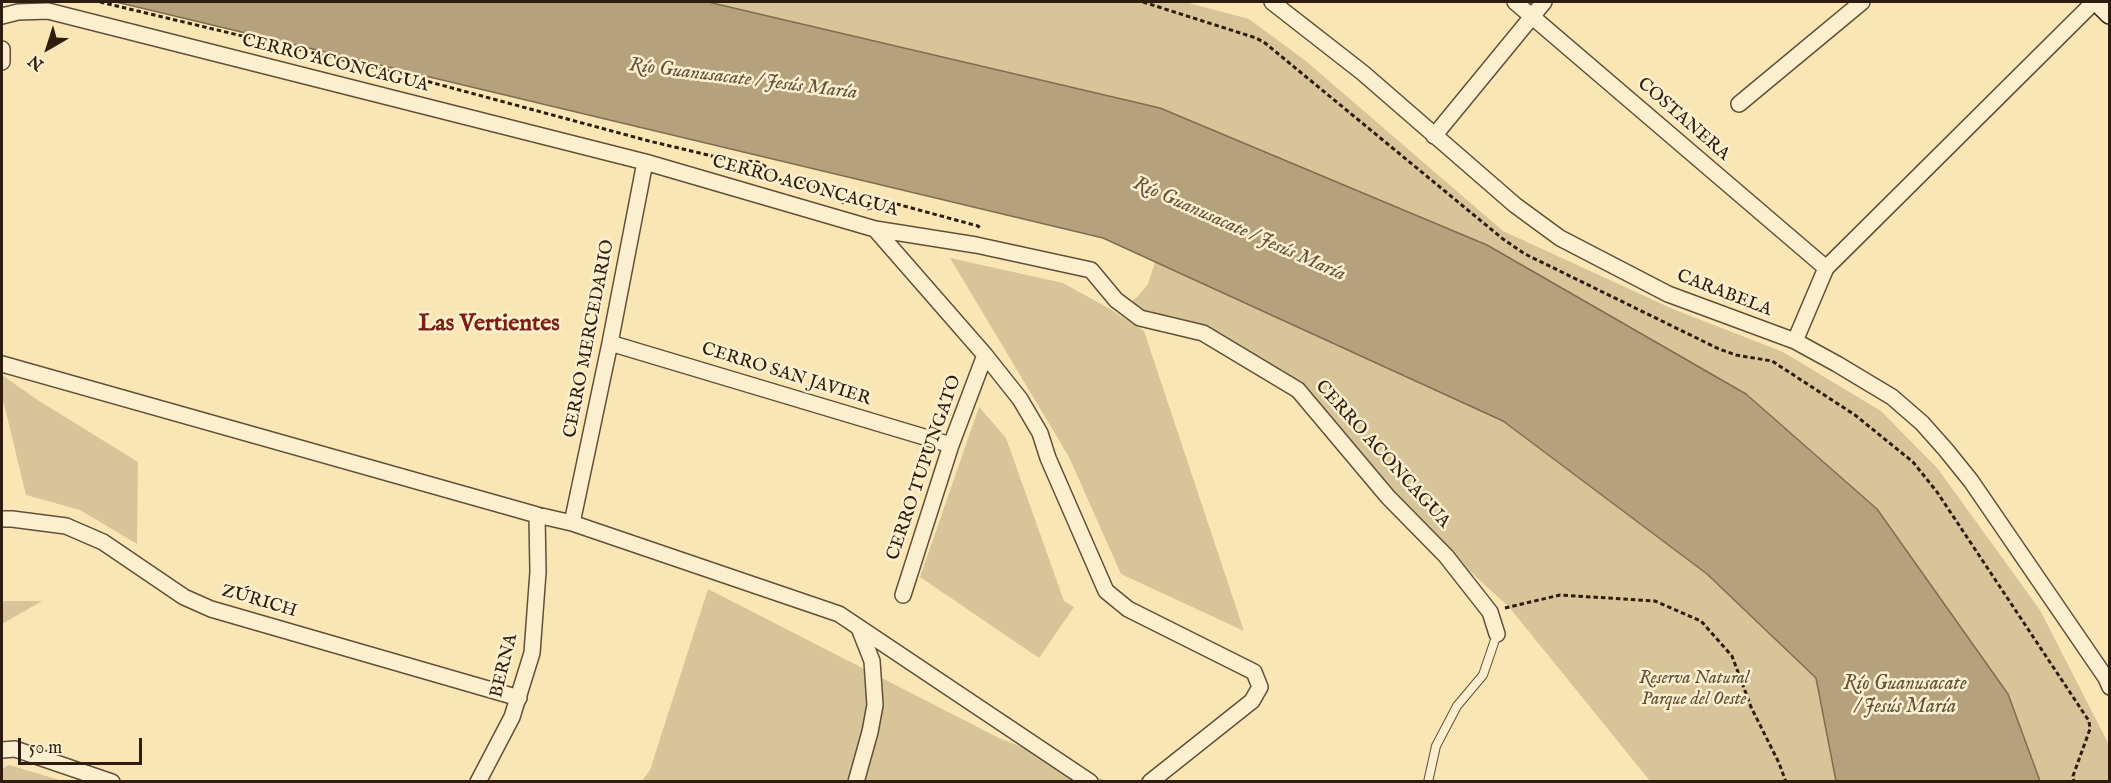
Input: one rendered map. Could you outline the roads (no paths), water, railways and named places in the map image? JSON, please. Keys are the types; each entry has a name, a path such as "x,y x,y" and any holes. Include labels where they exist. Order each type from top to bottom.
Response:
{"street":[{"name":"CARABELA","path":"1258,2 1277,5 1363,73 1515,205 1560,238 1668,294 1794,341 1892,397 1922,423 1971,481 2106,678 2109,687"},
{"name":"COSTANERA","path":"1515,2 1826,268"},
{"path":"1434,136 1544,2"},
{"path":"1739,104 1862,2"},
{"path":"1794,341 1826,268 2094,2"},
{"path":"2099,2 2109,13"},
{"name":"CERRO ACONCAGUA","path":"2,16 18,12 48,11 645,162 875,229 976,245 1091,270 1116,300 1140,318 1203,333 1298,390 1388,497 1446,556 1490,612 1497,634"},
{"path":"2,49 2,62"},
{"name":"CERRO MERCEDARIO","path":"572,523 645,162"},
{"path":"875,229 985,355 1020,399 1040,433 1048,458 1106,591 1128,609 1254,672 1260,687 1252,701 1150,782"},
{"name":"CERRO SAN JAVIER","path":"610,343 951,445"},
{"name":"CERRO TUPUNGATO","path":"903,595 951,445 985,355"},
{"path":"2,364 572,523 839,614 1090,782"},
{"name":"BERNA","path":"478,782 512,717 532,653 538,572 537,515"},
{"name":"ZÚRICH","path":"2,519 66,526 103,542 184,597 211,609 519,698"},
{"path":"856,782 875,705 872,661 859,628"},
{"path":"2,750 15,749 112,782"}],"lane":[{"path":"1428,782 1436,746 1457,706 1483,675 1497,634"}],"water":[{"name":"Río Guanusacate / Jesús María","path":"116,2 708,2 1160,108 1487,245 1746,394 1877,509 2008,694 2040,781 1836,781 1816,678 1707,574 1503,421 1103,238"}],"district":[{"name":"Las Vertientes","path":"489,325"}],"park label":[{"name":"Reserva Natural Parque del Oeste","path":"1694,689"}]}
